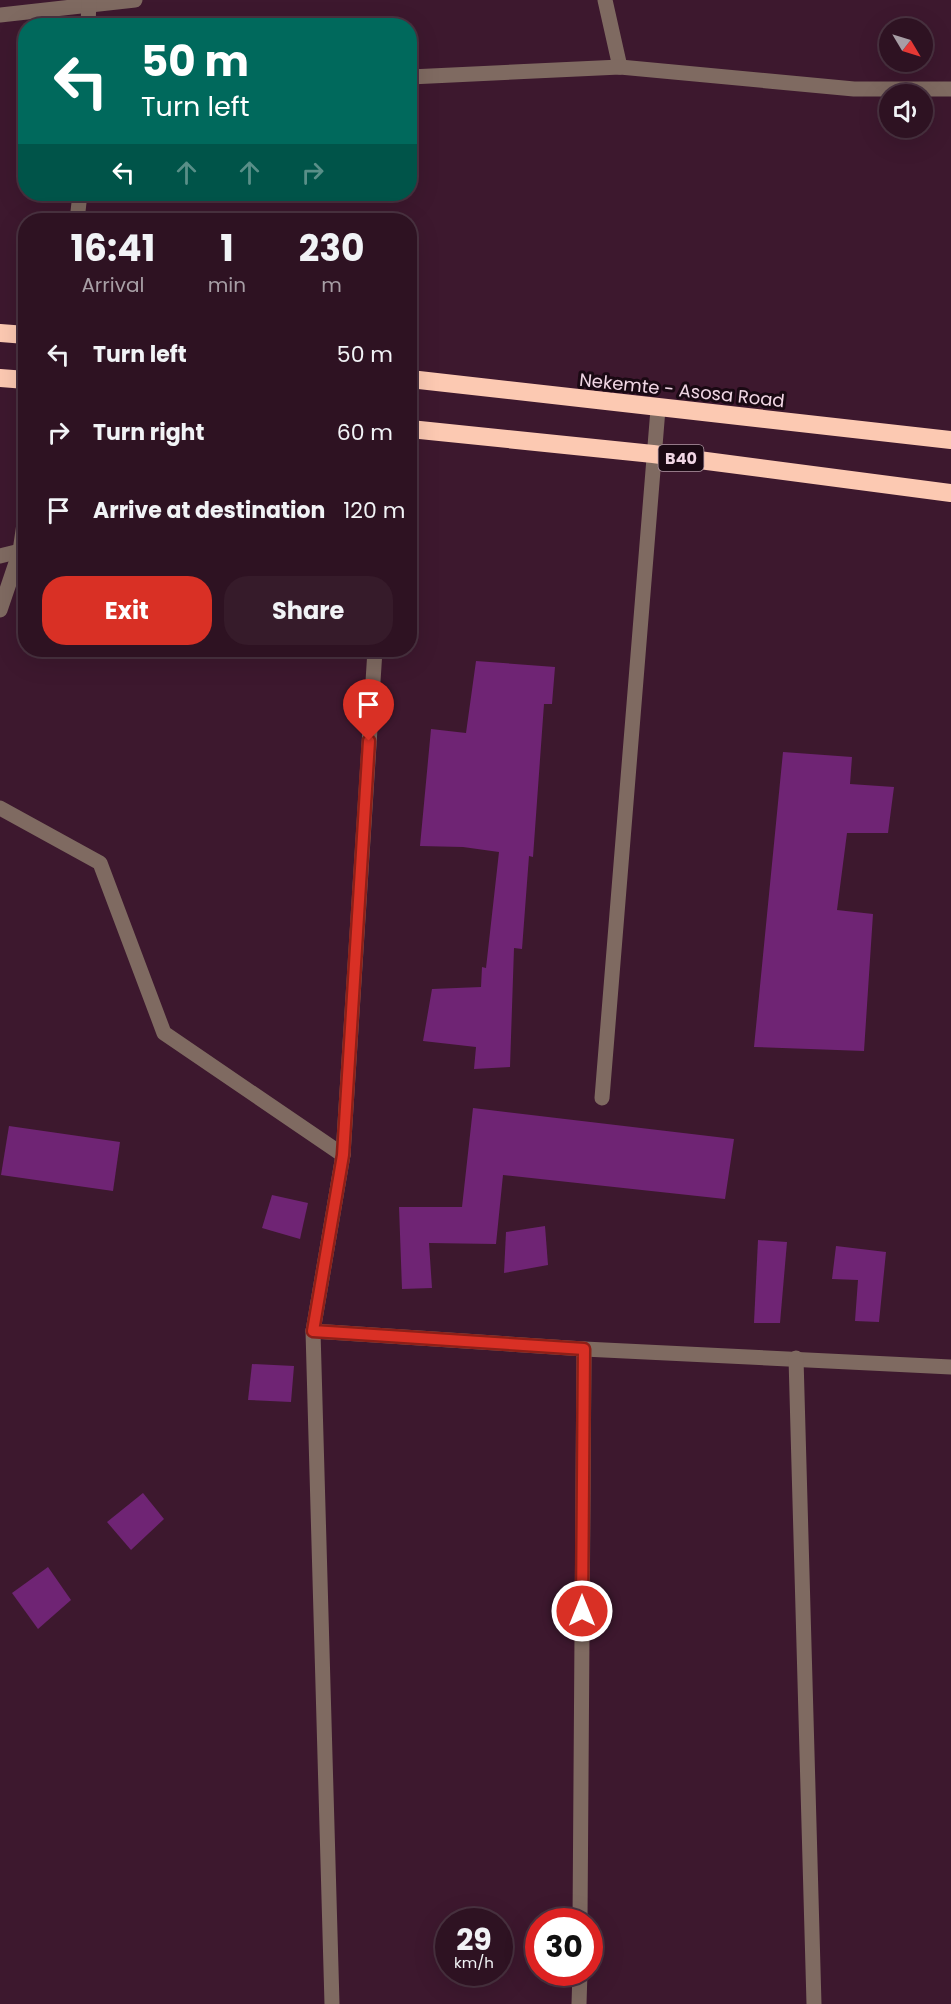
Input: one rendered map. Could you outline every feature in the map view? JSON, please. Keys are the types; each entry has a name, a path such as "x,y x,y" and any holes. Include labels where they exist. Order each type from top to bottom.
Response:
{"highway":[{"path":"0,333 18,334"},
{"path":"0,378 18,379"},
{"name":"Nekemte - Asosa Road","path":"417,380 658,409 951,440"},
{"name":"B40","path":"417,430 653,454 951,493"}],"street":[{"path":"0,15 88,3 135,0"},
{"path":"605,0 620,67"},
{"path":"417,77 620,67 854,89 951,89"},
{"path":"602,1098 658,409"},
{"path":"0,556 18,551"},
{"path":"0,610 18,556"},
{"path":"332,2004 313,1331 343,1155 375,657"},
{"path":"0,808 100,862 164,1033 343,1155"},
{"path":"313,1331 584,1349 951,1367"},
{"path":"580,1908 584,1349"},
{"path":"796,1358 814,2004"},
{"path":"579,2004 580,1986"}],"building":[{"path":"476,661 555,667 552,704 544,704 533,857 529,856 522,949 514,948 510,1067 474,1069 476,1047 423,1041 432,989 481,987 482,967 486,968 499,852 463,847 420,846 431,729 466,733"},
{"path":"783,752 852,757 850,784 894,787 888,833 847,833 837,910 873,914 864,1051 754,1047"},
{"path":"473,1108 734,1139 725,1199 503,1175 496,1244 429,1243 432,1288 402,1289 399,1207 462,1207"},
{"path":"9,1126 120,1142 113,1191 1,1175"},
{"path":"272,1195 308,1203 300,1239 262,1228"},
{"path":"545,1226 548,1265 504,1273 506,1232"},
{"path":"758,1240 787,1242 780,1323 754,1323"},
{"path":"836,1246 886,1252 879,1322 855,1321 858,1280 832,1279"},
{"path":"252,1364 294,1366 291,1402 248,1400"},
{"path":"143,1493 164,1519 131,1550 107,1522"},
{"path":"48,1567 71,1600 38,1629 12,1593"}],"route":[{"path":"369,741 343,1155 313,1331 584,1349 582,1611"}]}
